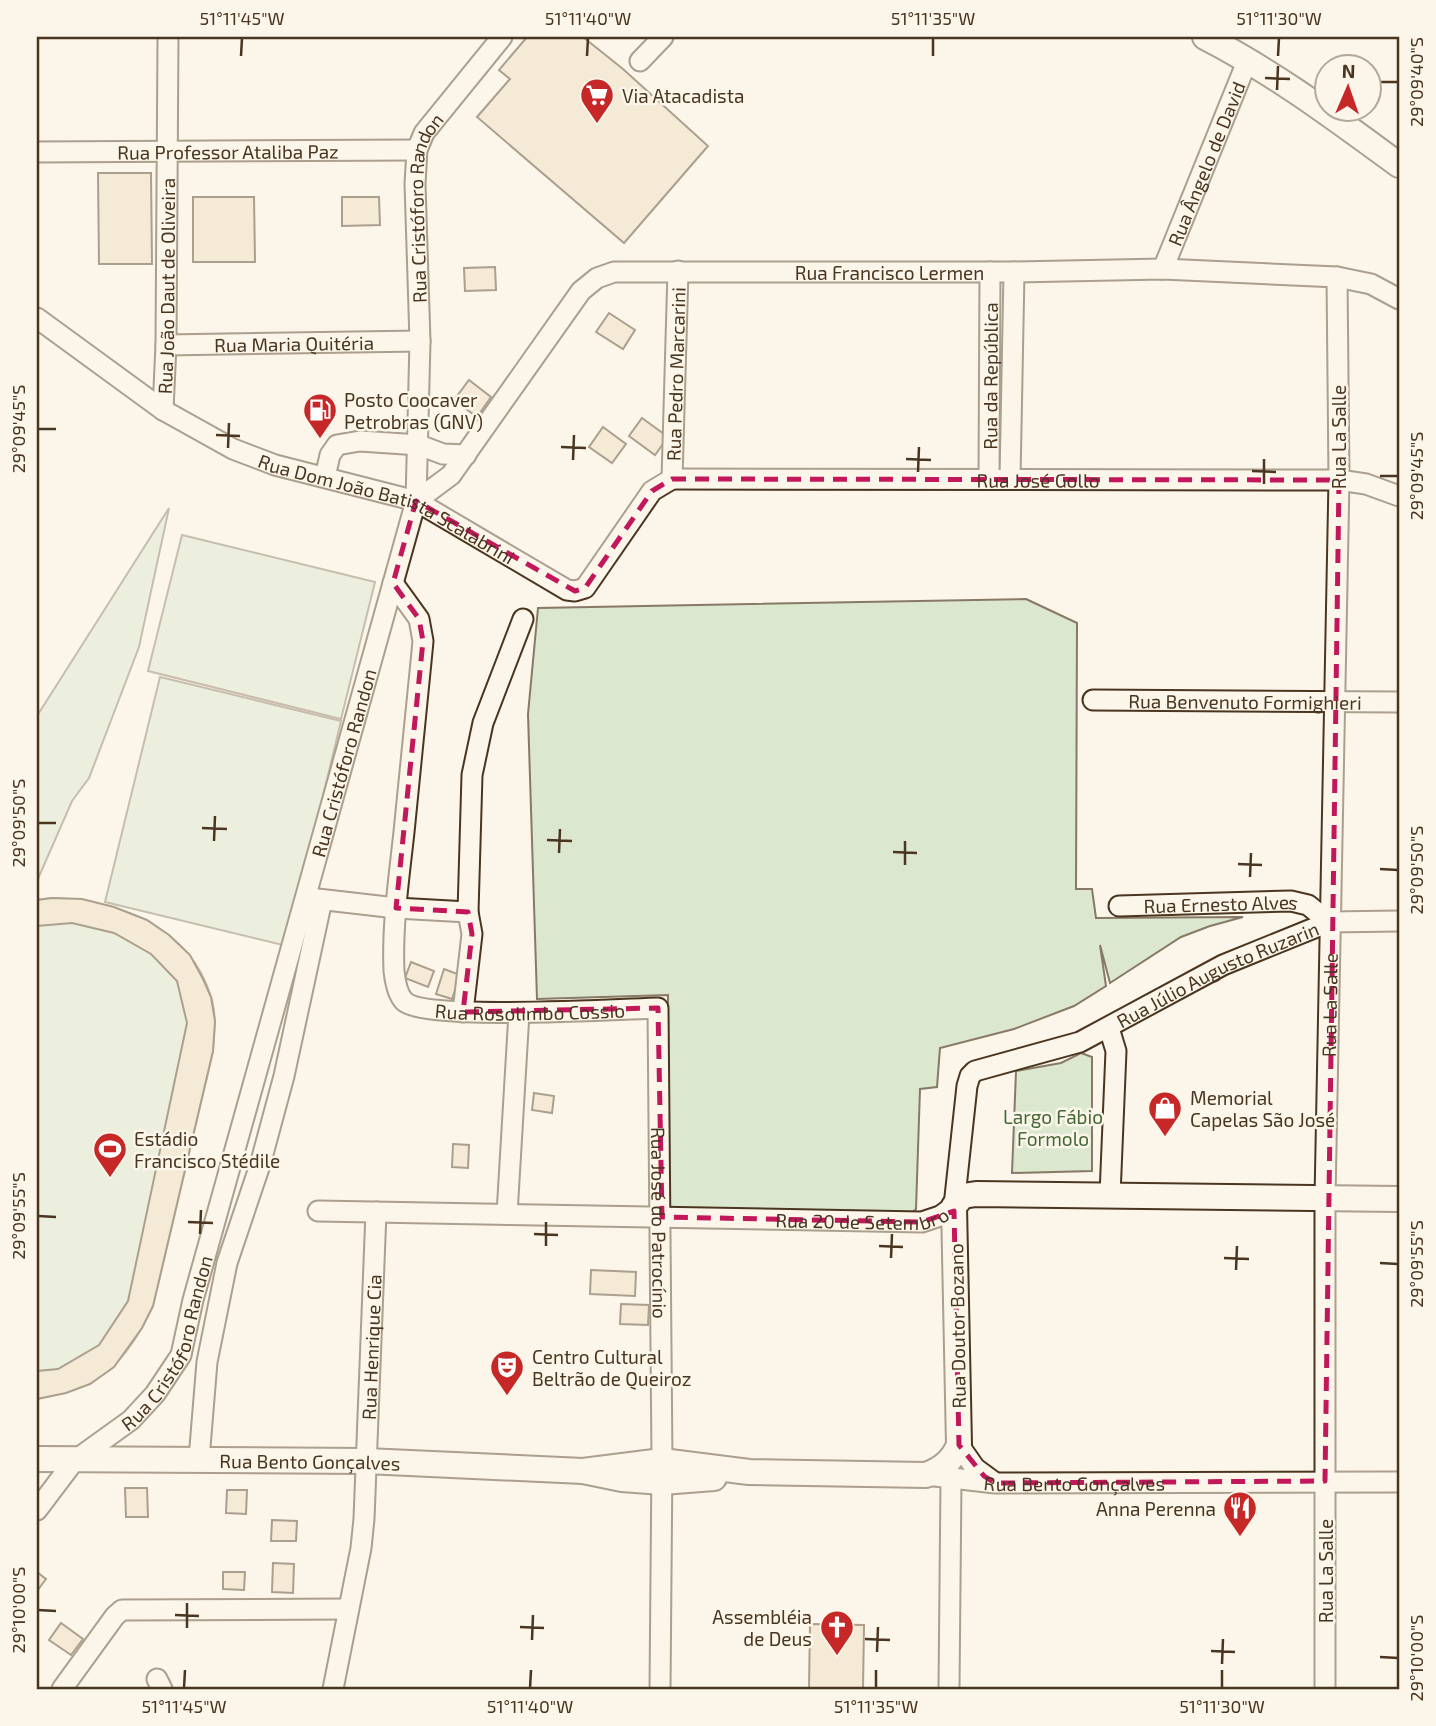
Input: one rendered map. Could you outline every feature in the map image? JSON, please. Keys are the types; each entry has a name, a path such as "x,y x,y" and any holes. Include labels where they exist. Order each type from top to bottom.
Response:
{"main road":[{"path":"1205,37 1248,59 1289,85 1399,165"},
{"name":"Rua 20 de Setembro","path":"954,1206 963,1196 976,1194 1399,1199"},
{"name":"Rua Doutor Bozano","path":"954,1206 959,1445"},
{"path":"926,1475 937,1472 954,1458 959,1445"},
{"name":"Rua Bento Gonçalves","path":"37,1459 366,1461 583,1471 622,1479 662,1472 704,1479 749,1472 926,1475"}],"street":[{"name":"Rua João Daut de Oliveira","path":"163,410 169,153 168,37"},
{"name":"Rua Cristóforo Randon","path":"37,1510 74,1461 131,1420 155,1394 181,1355 193,1300 314,899 416,501 420,341 415,184 417,150 424,133 502,37"},
{"path":"640,61 663,37"},
{"name":"Rua Ângelo de David","path":"1163,269 1248,59"},
{"name":"Rua Professor Ataliba Paz","path":"37,152 417,150"},
{"name":"Rua Francisco Lermen","path":"416,501 451,475 580,290 597,278 614,272 1013,272 1163,269 1337,277 1371,284 1399,299"},
{"name":"Rua Pedro Marcarini","path":"672,479 678,271"},
{"name":"Rua da República","path":"989,480 990,272"},
{"name":"Rua da República","path":"1010,479 1013,272"},
{"name":"Rua La Salle","path":"1325,1689 1325,1198 1339,480 1337,277"},
{"name":"Rua Dom João Batista Scalabrini","path":"37,318 163,410 233,449 275,465 416,501 557,585 576,591 584,588 652,491 672,479"},
{"name":"Rua Maria Quitéria","path":"166,345 420,341"},
{"path":"325,477 330,455 337,444 360,441 419,445 443,454 466,455"},
{"name":"Rua José Gollo","path":"672,479 1339,480 1366,484 1399,496"},
{"path":"393,583 419,619 423,641 396,908"},
{"path":"463,1012 472,934 468,912 472,775 482,723 523,619"},
{"name":"Rua Benvenuto Formighieri","path":"1093,700 1399,702"},
{"path":"199,1459 207,1362 228,1263 260,1165 284,1076 314,899 468,912"},
{"name":"Rua Ernesto Alves","path":"1119,906 1292,901 1308,905 1329,922"},
{"name":"Rua Rosolimbo Cossio","path":"396,908 394,972 403,1000 414,1007 463,1012 519,1013 658,1008"},
{"path":"1329,922 1399,921"},
{"name":"Rua Júlio Augusto Ruzarin","path":"1109,1028 1223,965 1329,922"},
{"name":"Rua José do Patrocínio","path":"658,1008 662,1217 660,1689"},
{"path":"508,1214 519,1013"},
{"path":"954,1206 970,1076 975,1071 1080,1042 1109,1028 1116,1051 1110,1195"},
{"name":"Rua 20 de Setembro","path":"318,1211 922,1222 940,1216 954,1206"},
{"name":"Rua Henrique Cia","path":"333,1689 364,1519 376,1212"},
{"path":"959,1445 975,1468 995,1483"},
{"name":"Rua Bento Gonçalves","path":"926,1475 995,1483 1399,1482"},
{"path":"949,1689 951,1480"},
{"path":"62,1689 122,1610 348,1609"}],"highlighted area":[{"path":"672,479 1339,480 1325,1481 995,1483 984,1476 959,1445 954,1211 922,1222 662,1217 658,1008 463,1012 472,934 468,912 396,908 423,641 419,619 393,583 416,501 575,591 585,588 652,491"}],"green space":[{"path":"169,508 139,647 89,778 72,801 37,881 37,716"},
{"path":"182,535 375,582 341,719 148,671"},
{"path":"1026,599 1077,623 1076,889 1092,889 1096,918 1243,917 1181,937 1110,983 1100,945 1106,986 1074,1006 1014,1029 940,1048 937,1087 920,1089 916,1209 912,1213 666,1208 668,995 537,999 528,714 538,608"},
{"path":"160,677 341,721 287,946 105,902"},
{"name":"Estádio Francisco Stédile","path":"52,898 101,904 148,922 169,935 201,973 213,1004 215,1024 213,1051 153,1306 132,1344 108,1370 78,1387 37,1399 37,900"},
{"name":"Largo Fábio Formolo","path":"1081,1053 1092,1057 1092,1171 1012,1173 1016,1071 1061,1063"}],"building":[{"path":"527,37 583,37 623,69 708,146 624,243 477,117 510,79 499,70"},
{"path":"98,173 151,173 152,264 99,264"},
{"path":"193,197 254,197 255,262 193,262"},
{"path":"342,197 379,197 380,225 342,226"},
{"path":"495,267 496,290 465,291 464,268"},
{"path":"609,313 635,330 623,349 596,332"},
{"path":"469,380 491,397 477,417 454,400"},
{"path":"642,418 668,437 655,455 629,436"},
{"path":"603,427 626,444 612,463 589,447"},
{"path":"82,899 114,907 147,920 169,935 190,955 203,979 211,997 215,1021 213,1051 153,1306 142,1328 114,1367 90,1384 66,1393 37,1399 37,1371 58,1369 99,1345 128,1301 187,1023 177,981 151,954 114,933 72,923 37,926 37,900"},
{"path":"411,962 434,971 428,987 405,978"},
{"path":"444,969 460,975 452,999 436,994"},
{"path":"534,1093 554,1096 552,1113 532,1110"},
{"path":"453,1144 469,1145 468,1168 452,1167"},
{"path":"591,1270 636,1272 635,1296 590,1294"},
{"path":"621,1304 649,1305 648,1325 620,1324"},
{"path":"125,1488 147,1488 148,1517 126,1517"},
{"path":"227,1490 247,1490 246,1514 226,1513"},
{"path":"272,1520 297,1521 296,1541 271,1541"},
{"path":"273,1563 294,1564 293,1593 272,1592"},
{"path":"37,1572 46,1579 37,1591"},
{"path":"223,1572 245,1572 244,1590 223,1589"},
{"path":"61,1623 83,1639 71,1655 49,1640"},
{"name":"Assembléia de Deus","path":"810,1624 864,1625 863,1689 809,1689"}],"place":[{"name":"Via Atacadista","path":"597,125"},
{"name":"Posto Coocaver Petrobras (GNV)","path":"320,440"},
{"name":"Memorial Capelas São José","path":"1165,1138"},
{"name":"Estádio Francisco Stédile","path":"110,1179"},
{"name":"Centro Cultural Beltrão de Queiroz","path":"507,1397"},
{"name":"Anna Perenna","path":"1240,1538"},
{"name":"Assembléia de Deus","path":"837,1657"}]}
